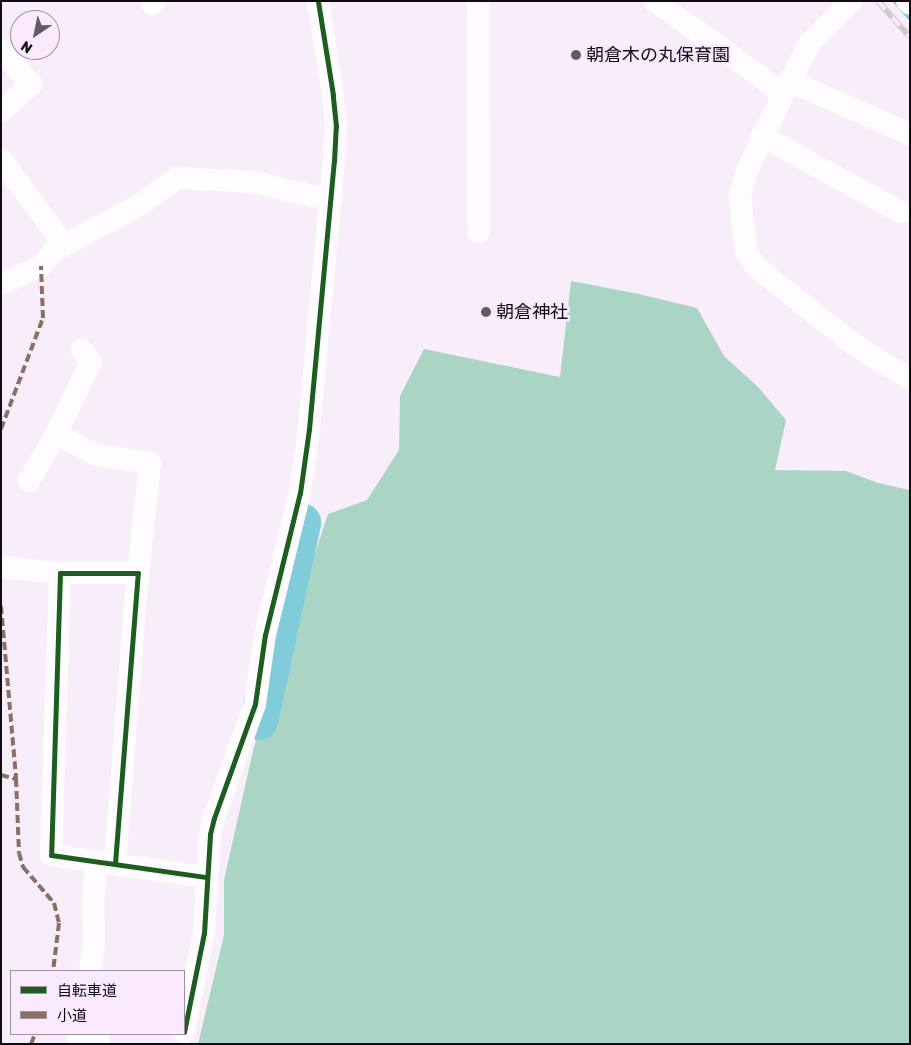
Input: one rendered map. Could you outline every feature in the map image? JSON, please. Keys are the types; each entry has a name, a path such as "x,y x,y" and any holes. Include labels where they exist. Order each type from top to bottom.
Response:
{"street":[{"path":"185,1023 204,933 206,877 214,818 255,704 265,635 300,493 309,429 334,161 334,111 318,1"},
{"path":"478,1 479,232"},
{"path":"654,1 720,47 786,88 910,134"},
{"path":"851,1 810,43 762,136 740,194 746,251 748,259 756,267 853,344 910,379"},
{"path":"1,51 31,84 1,112"},
{"path":"762,136 900,212"},
{"path":"1,159 60,248"},
{"path":"1,176 60,248"},
{"path":"1,284 42,266 60,248 138,206 177,178 255,182 292,192 331,199"},
{"path":"29,481 56,434 91,362 82,350"},
{"path":"56,434 98,455 150,463 106,863 93,906 94,945 90,970"},
{"path":"1,567 60,573 138,574"},
{"path":"60,573 52,855 206,877"}],"green space":[{"path":"571,281 639,294 697,308 724,356 758,387 786,420 775,470 846,471 878,483 910,490 910,1044 198,1044 224,935 224,880 253,751 274,676 328,514 367,500 399,450 400,396 424,349 560,377"}],"waterway":[{"path":"896,1 910,17"},
{"path":"259,721 302,523"}],"railway":[{"path":"878,1 910,37"}],"marked path":[{"path":"1,429 43,318 41,266"},
{"path":"1,606 16,779"},
{"path":"1,775 16,779 19,853 23,867 54,903 59,923 53,970"},
{"path":"31,1044 35,1035"}],"cycle path":[{"path":"185,1027 204,933 210,834 255,704 265,635 300,493 309,429 336,126 318,1"},
{"path":"115,863 138,573 60,573 51,855 206,877"}],"place":[{"name":"朝倉木の丸保育園","path":"576,55"},
{"name":"朝倉神社","path":"486,312"}]}
